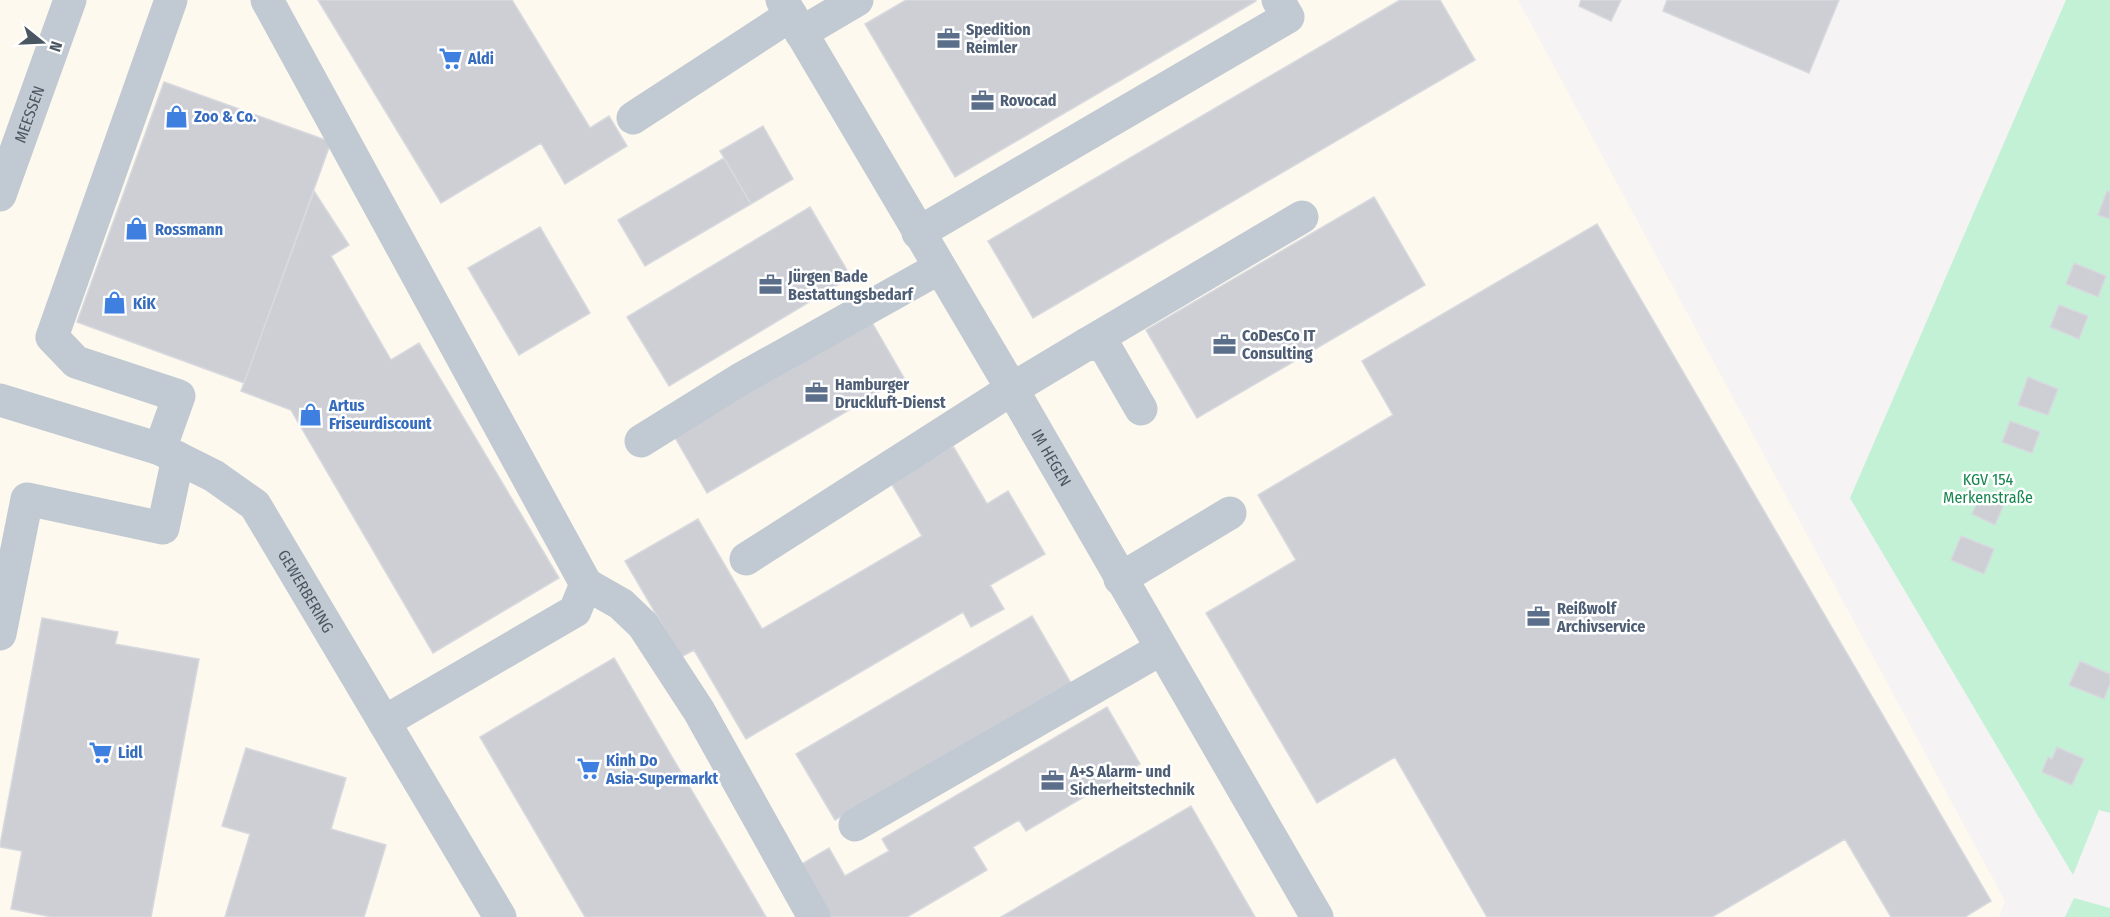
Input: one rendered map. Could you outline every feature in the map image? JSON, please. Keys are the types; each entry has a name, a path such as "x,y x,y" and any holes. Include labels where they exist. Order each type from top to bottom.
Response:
{"street":[{"name":"MEESSEN","path":"0,195 70,0"},
{"path":"0,634 27,499 163,528 169,454 179,396 76,362 52,337 171,0"},
{"path":"267,0 586,584 621,604 643,626 699,711 814,917"},
{"path":"633,118 792,16 857,0"},
{"path":"918,233 1288,17 1278,0"},
{"name":"IM HEGEN","path":"792,16 1317,917"},
{"path":"746,559 1012,390 1302,217"},
{"path":"641,441 739,380 939,268"},
{"path":"1087,345 1104,345 1141,409"},
{"name":"GEWERBERING","path":"0,400 169,454 214,476 255,505 500,917"},
{"path":"1120,579 1230,513"},
{"path":"384,722 575,611 586,584"},
{"path":"855,825 1161,649"}],"shaded area":[{"path":"0,0 1518,0 2005,901 1999,917 0,917"}],"green space":[{"name":"KGV 154 Merkenstraße","path":"2066,0 2110,0 2110,813 2099,810 2073,875 1850,498"},
{"path":"2074,898 2110,908 2110,917 2065,917"}],"building":[{"name":"Aldi","path":"318,0 512,0 590,128 609,116 627,146 565,184 541,143 441,203"},
{"path":"906,0 1256,1 955,177 865,24"},
{"path":"1400,0 1440,0 1475,60 1033,318 988,241"},
{"path":"1581,0 1621,0 1611,21 1579,6"},
{"path":"1667,0 1839,0 1809,73 1663,11"},
{"path":"164,82 331,142 244,383 77,322"},
{"path":"763,126 793,179 751,204 720,151"},
{"path":"724,158 751,204 645,266 618,220"},
{"path":"314,191 349,245 331,256 391,360 419,343 559,578 433,653 291,410 241,391"},
{"path":"2107,191 2110,192 2110,219 2098,215"},
{"path":"1374,197 1425,285 1197,418 1146,330"},
{"path":"810,207 851,277 669,386 627,317"},
{"path":"1597,224 1991,901 1965,917 1891,917 1845,839 1712,917 1487,917 1395,757 1317,803 1206,613 1296,560 1258,495 1393,415 1362,361"},
{"path":"540,227 590,313 519,355 468,268"},
{"path":"2074,263 2106,276 2098,297 2066,284"},
{"path":"2059,305 2088,316 2079,339 2050,327"},
{"path":"870,319 904,378 707,493 673,434"},
{"path":"2028,377 2058,389 2048,415 2018,405"},
{"path":"2010,421 2040,432 2032,453 2002,442"},
{"path":"953,446 987,504 1008,491 1045,554 990,585 1004,609 971,627 963,612 746,739 694,650 681,657 625,561 698,519 762,629 922,536 891,483"},
{"path":"1982,492 2005,502 1995,525 1972,514"},
{"path":"1961,536 1994,549 1984,574 1951,560"},
{"path":"1032,616 1071,683 835,820 796,754"},
{"name":"Lidl","path":"42,618 118,632 115,644 199,659 151,917 52,917 11,909 22,851 0,847 0,845"},
{"path":"614,658 766,917 585,917 480,737"},
{"path":"2080,661 2110,674 2110,683 2104,699 2069,685"},
{"path":"1107,707 1140,764 1026,831 1019,820 973,847 987,870 907,917 830,917 800,865 829,848 845,876 889,851 882,839"},
{"path":"2057,747 2084,759 2072,785 2042,772 2048,757 2052,759"},
{"path":"246,748 346,778 331,829 386,845 364,917 225,917 250,834 222,826"},
{"path":"1191,806 1255,917 1001,917"}],"place":[{"name":"Spedition Reimler","path":"948,38"},
{"name":"Aldi","path":"450,58"},
{"name":"Rovocad","path":"982,100"},
{"name":"Zoo & Co.","path":"176,116"},
{"name":"Rossmann","path":"137,229"},
{"name":"Jürgen Bade Bestattungsbedarf","path":"770,285"},
{"name":"KiK","path":"115,303"},
{"name":"CoDesCo IT Consulting","path":"1224,344"},
{"name":"Hamburger Druckluft-Dienst","path":"817,393"},
{"name":"Artus Friseurdiscount","path":"311,414"},
{"name":"Reißwolf Archivservice","path":"1539,617"},
{"name":"Lidl","path":"100,752"},
{"name":"Kinh Do Asia-Supermarkt","path":"588,769"},
{"name":"A+S Alarm- und Sicherheitstechnik","path":"1052,780"}]}
